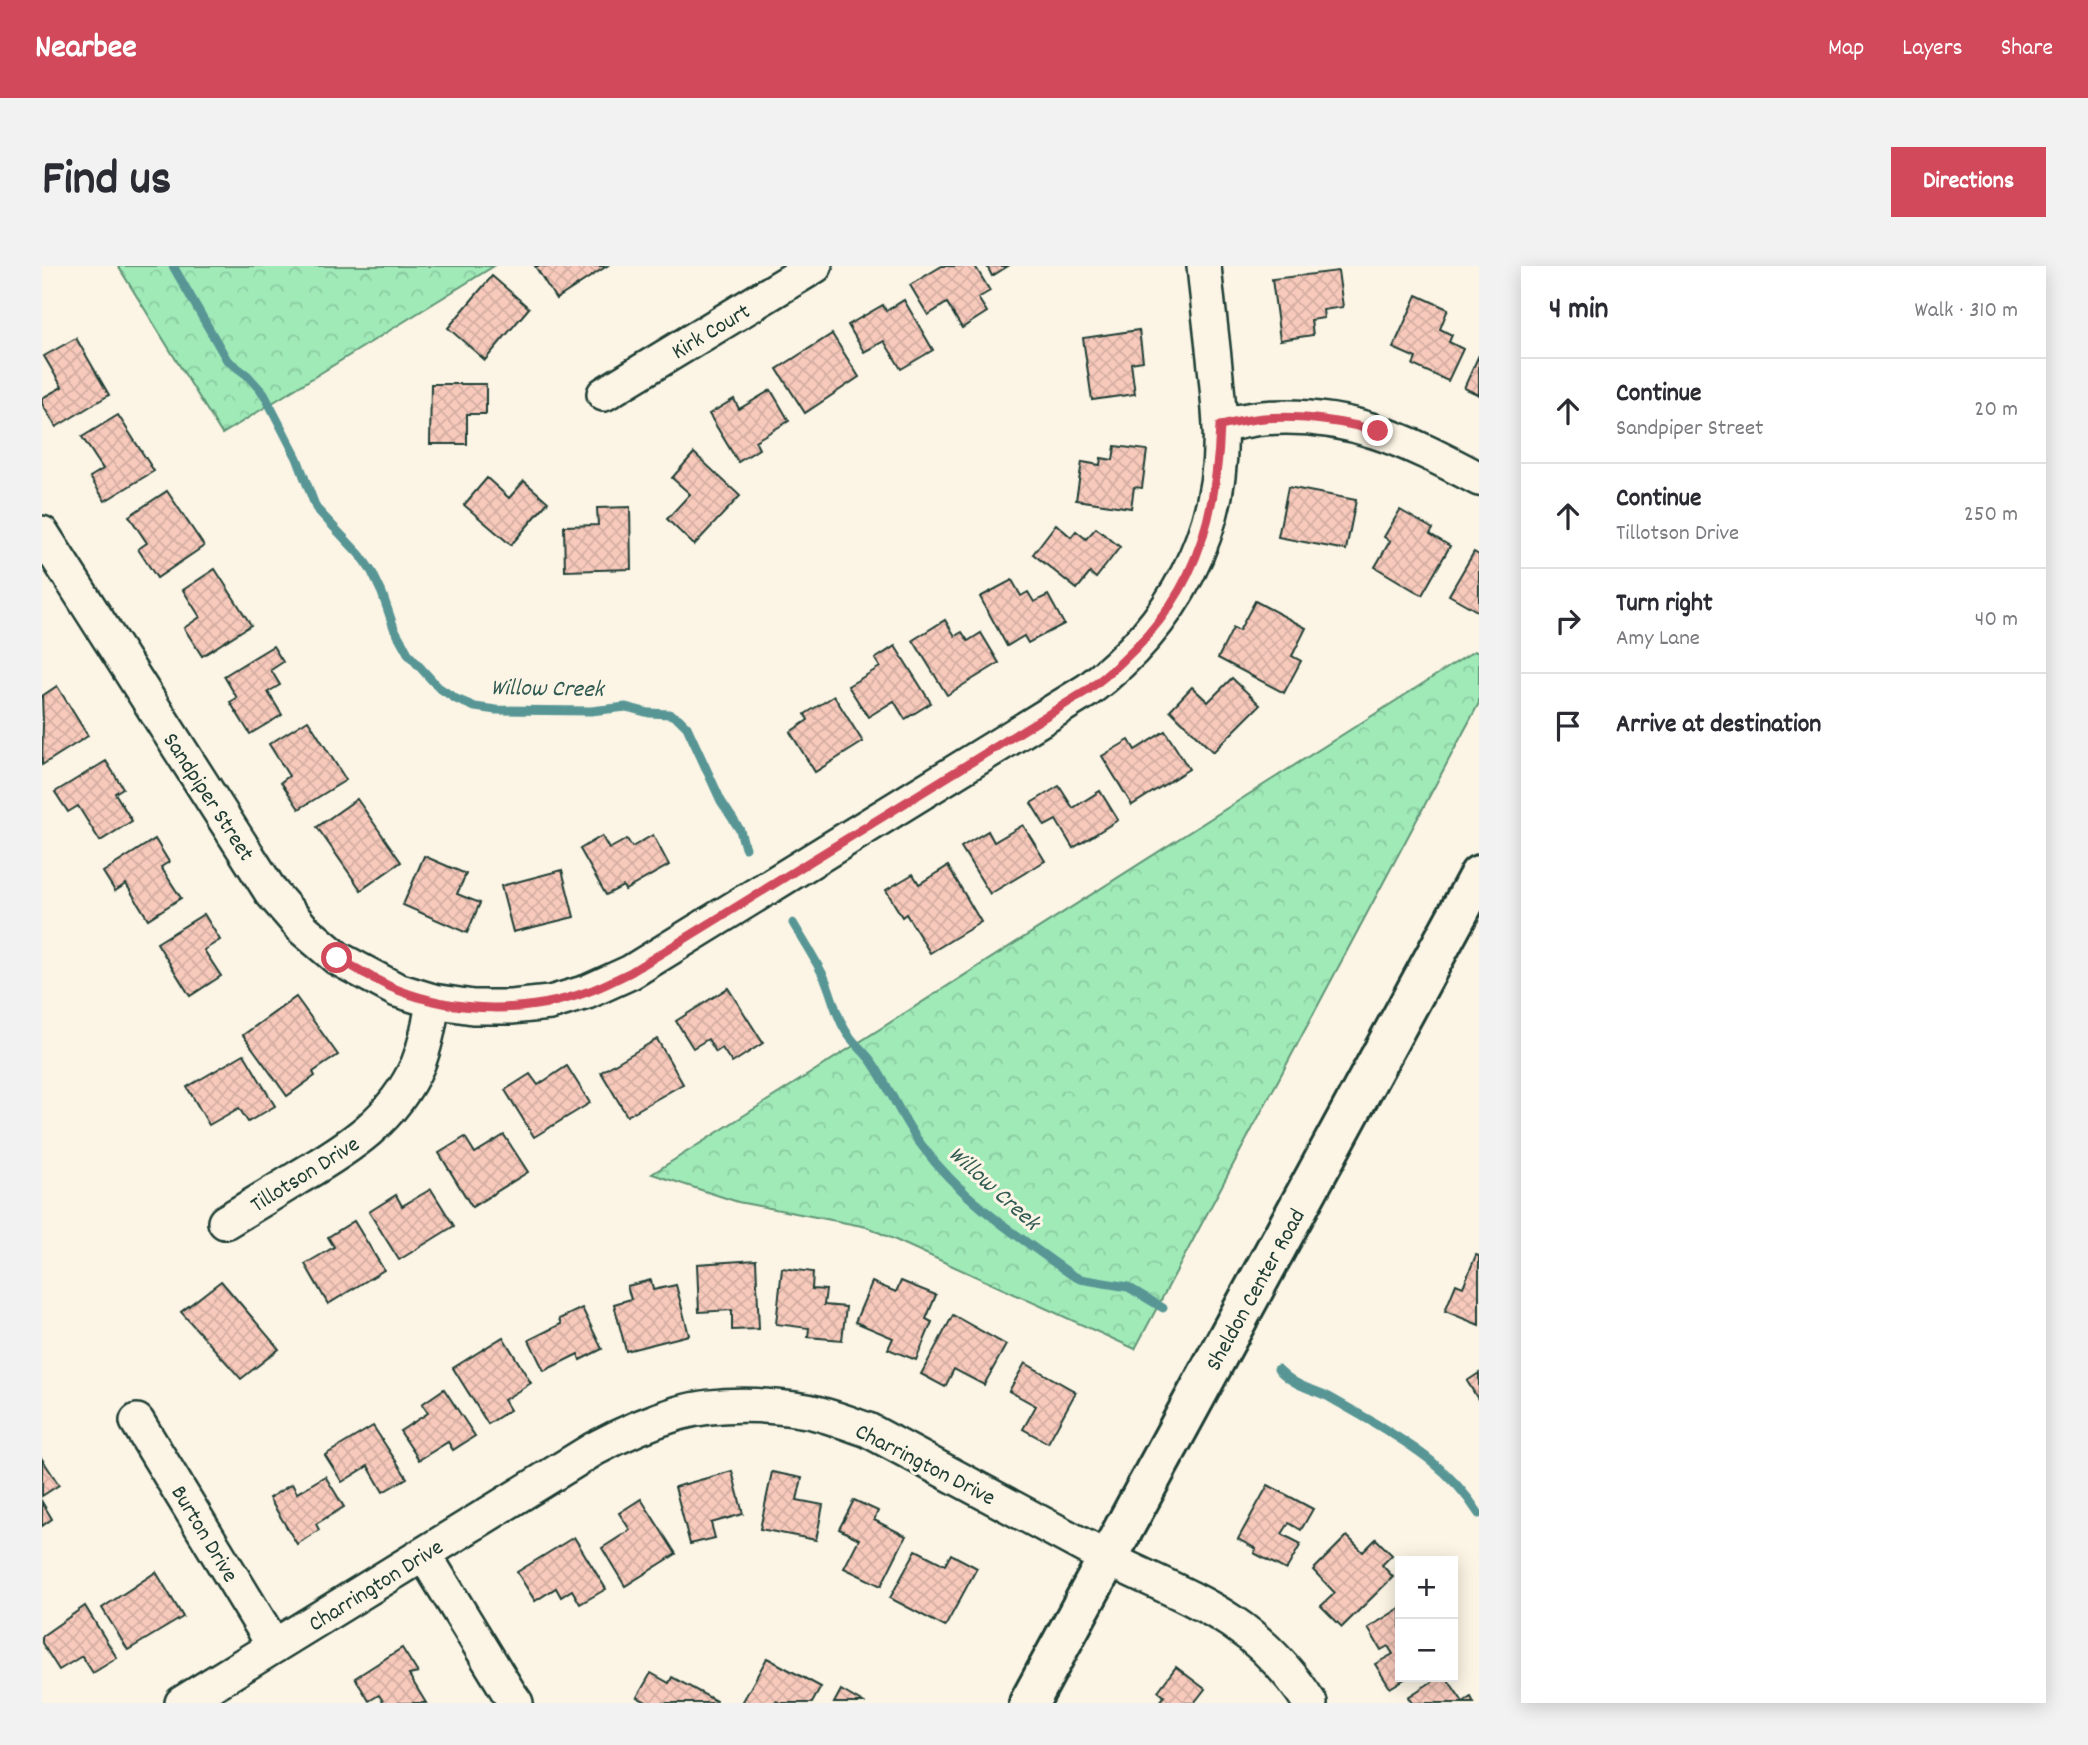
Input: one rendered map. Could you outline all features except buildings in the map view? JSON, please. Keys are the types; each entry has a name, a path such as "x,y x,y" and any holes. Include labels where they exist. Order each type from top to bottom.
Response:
{"main road":[{"name":"Sheldon Center Road","path":"1029,1703 1479,875"}],"street":[{"name":"Kirk Court","path":"604,394 815,266"},
{"path":"433,1001 472,1007 550,1003 587,992 631,972 1088,690 1112,671 1141,643 1172,604 1199,550 1215,490 1220,426 1204,266"},
{"path":"1220,426 1261,418 1301,417 1340,421 1401,440 1479,480"},
{"name":"Sandpiper Street","path":"42,533 271,892 303,929 337,958 397,990 433,1001"},
{"name":"Tillotson Drive","path":"225,1222 341,1152 384,1116 404,1091 418,1062 428,1031 433,1001"},
{"name":"Charrington Drive","path":"182,1703 594,1448 629,1430 681,1413 753,1405 807,1411 868,1430 1107,1558 1172,1589 1233,1623 1271,1655 1294,1679 1310,1703"},
{"name":"Burton Drive","path":"137,1421 274,1646"},
{"path":"424,1554 516,1703"}],"green space":[{"path":"118,266 494,266 222,434"},
{"path":"1474,651 1479,653 1479,703 1135,1349 867,1227 738,1202 652,1174"}],"waterway":[{"name":"Willow Creek","path":"173,266 227,360 247,375 264,394 297,458 316,508 360,555 372,572 394,628 409,655 438,687 475,707 496,710 591,711 626,707 678,718 687,727 721,801 740,830 745,848"},
{"name":"Willow Creek","path":"793,923 825,979 847,1033 874,1065 916,1137 955,1184 992,1217 1072,1275 1080,1279 1128,1287 1163,1308"},
{"name":"Willow Creek","path":"1278,1369 1297,1383 1329,1397 1417,1450 1444,1472 1479,1514"}],"route":[{"path":"337,958 397,990 433,1001 472,1007 550,1003 587,992 631,972 1088,690 1134,651 1172,604 1199,550 1215,490 1220,426 1261,418 1301,417 1340,421 1378,431"}]}
